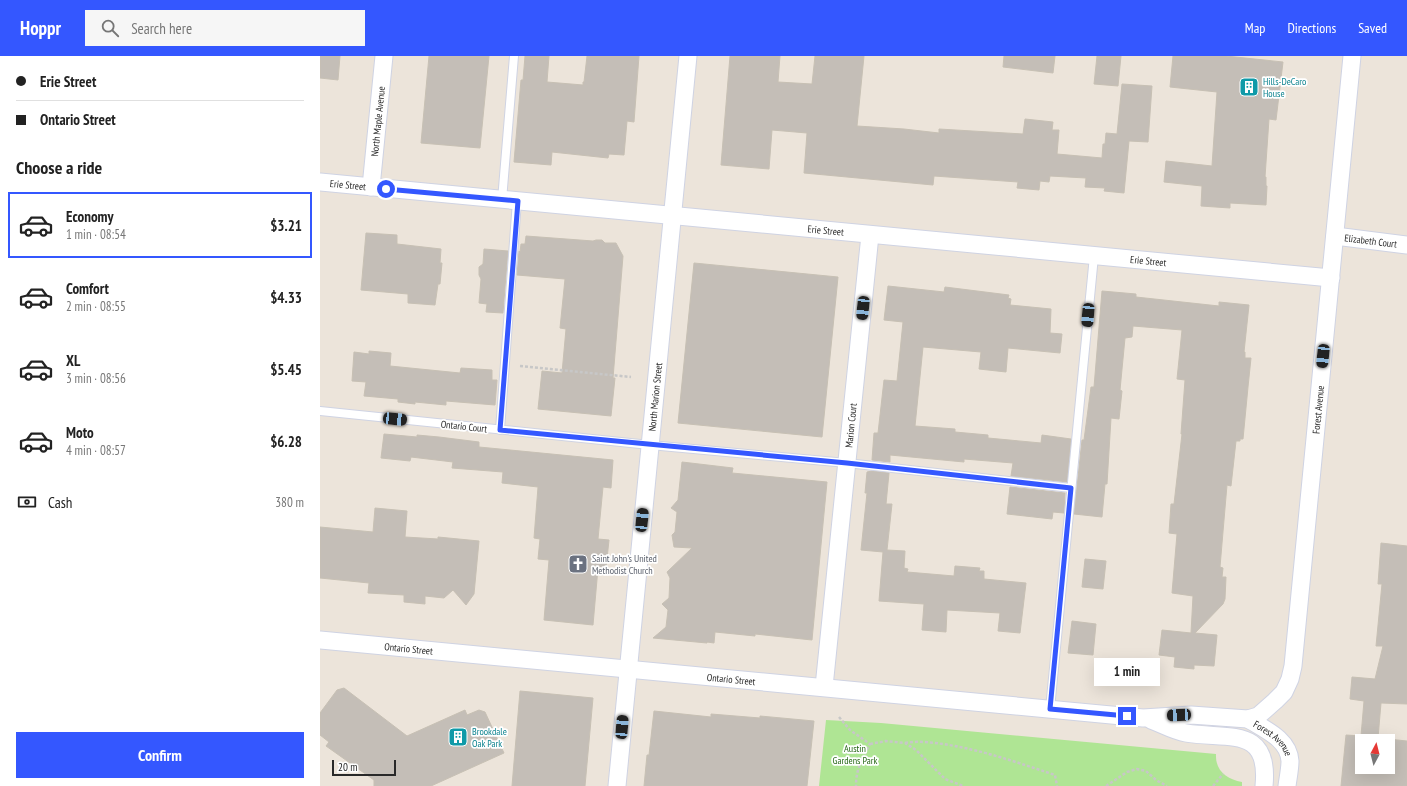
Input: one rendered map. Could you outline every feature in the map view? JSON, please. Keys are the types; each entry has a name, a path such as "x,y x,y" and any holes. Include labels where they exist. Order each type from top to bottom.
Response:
{"street":[{"name":"North Maple Avenue","path":"371,188 384,56"},
{"name":"North Marion Street","path":"616,786 688,56"},
{"name":"Forest Avenue","path":"1241,719 1258,716 1284,692 1290,679 1293,666 1352,56"},
{"name":"Erie Street","path":"320,182 1331,278"},
{"name":"Marion Court","path":"824,688 870,235"},
{"name":"Elizabeth Court","path":"1335,236 1407,245"},
{"name":"Ontario Street","path":"320,640 1143,718 1191,715 1241,719"},
{"name":"Ontario Street","path":"1143,718 1185,732 1227,737"},
{"name":"Forest Avenue","path":"1241,719 1279,738 1286,748 1290,761 1287,786"},
{"name":"Forest Avenue","path":"1227,737 1248,741 1254,744 1262,753 1265,767 1264,786"}],"lane":[{"path":"500,430 505,365 514,56"},
{"path":"1050,709 1094,256"},
{"name":"Ontario Court","path":"320,411 650,445 847,463 1071,488"}],"path":[{"path":"505,365 631,377"},
{"path":"839,717 850,730 870,744 886,741 905,743 912,742 947,745 968,749 1010,760 1055,775 1057,786"},
{"path":"905,743 916,750 945,779 963,786"},
{"path":"856,786 856,775 860,761 870,744"},
{"path":"1106,786 1127,772 1137,769 1146,770 1156,780 1167,786"},
{"path":"1213,786 1223,774"}],"green space":[{"name":"Austin Gardens Park","path":"826,720 881,723 1216,754 1216,760 1220,770 1231,779 1242,782 1242,786 819,786"}],"building":[{"path":"320,56 340,56 338,80 320,78"},
{"path":"429,56 489,56 480,148 421,143"},
{"path":"525,56 549,56 547,82 583,85 587,56 639,56 634,122 627,121 624,155 609,154 608,158 552,152 551,165 514,162 521,80 523,80"},
{"path":"730,56 780,56 778,82 812,84 815,56 864,56 857,126 939,133 939,129 1023,134 1025,119 1053,122 1052,130 1059,130 1057,154 1102,158 1103,144 1105,144 1106,133 1117,134 1122,84 1152,86 1148,142 1129,141 1124,193 1104,191 1105,188 1085,187 1086,178 1050,176 1049,182 1040,181 1039,190 1017,188 1018,182 934,176 933,185 804,173 807,133 772,130 769,169 721,165"},
{"path":"1004,56 1055,56 1053,73 1003,67"},
{"path":"1097,56 1121,56 1118,86 1094,84"},
{"path":"1173,56 1226,56 1283,62 1276,120 1269,119 1265,177 1267,186 1266,205 1230,203 1230,208 1201,206 1202,186 1164,182 1166,161 1212,166 1217,92 1170,87"},
{"path":"366,233 397,235 397,244 441,249 440,263 442,263 440,284 438,284 435,305 408,303 408,294 361,290"},
{"path":"526,236 593,241 602,240 605,243 616,243 623,256 611,416 538,409 542,371 562,373 566,329 560,328 565,279 517,275 519,251 520,252 521,244 525,244"},
{"path":"484,249 508,251 503,313 486,312 487,304 479,303 481,279 479,275 479,267 483,264"},
{"path":"694,263 838,277 822,437 678,423"},
{"path":"888,286 944,292 945,287 1009,295 1008,298 1011,299 1010,305 1051,309 1050,333 1062,334 1060,353 1008,348 1006,372 979,369 981,352 923,347 915,426 955,429 955,432 988,435 988,438 1041,443 1042,435 1071,439 1067,482 1011,476 1013,463 964,459 964,462 890,455 890,462 872,460 874,433 878,433 884,380 897,381 903,322 884,320"},
{"path":"1102,291 1136,294 1136,297 1219,306 1219,302 1249,305 1244,352 1245,358 1251,358 1243,439 1236,441 1231,486 1227,485 1220,567 1223,568 1222,577 1226,577 1225,599 1223,604 1195,633 1217,635 1214,666 1194,665 1194,669 1174,667 1175,657 1159,655 1162,630 1191,633 1193,596 1172,593 1177,534 1169,533 1171,504 1174,504 1182,434 1185,380 1177,379 1182,330 1133,326 1132,337 1125,338 1119,419 1111,418 1107,484 1105,484 1102,517 1074,514 1082,440 1084,440 1091,387 1094,387"},
{"path":"369,351 391,353 390,366 460,373 461,368 492,370 492,380 497,380 495,405 446,401 446,405 415,402 415,404 398,402 398,399 364,396 366,382 352,381 354,352 369,354"},
{"path":"384,434 439,437 479,442 479,447 613,460 611,488 603,487 598,539 609,540 606,568 598,568 593,625 544,620 549,560 538,559 540,539 534,538 538,487 502,483 503,472 452,468 453,462 411,457 410,461 381,458"},
{"path":"682,462 733,468 732,473 827,482 812,640 755,634 755,636 715,632 714,643 653,638 666,627 668,610 662,604 669,598 670,578 667,572 692,548 674,547 672,535 675,532 677,512 671,508 678,500"},
{"path":"872,471 889,473 886,504 892,504 887,550 905,551 904,568 908,569 907,572 954,576 955,566 980,568 979,571 984,571 984,579 1026,583 1020,633 998,631 1000,613 947,610 946,632 922,630 924,604 879,601 883,552 861,550 867,493 865,493 867,472"},
{"path":"1010,487 1065,493 1064,513 1053,512 1052,519 1007,514"},
{"path":"375,508 407,511 405,537 438,539 438,537 479,541 474,594 466,605 453,590 444,598 425,596 425,604 404,602 404,595 368,593 369,583 320,578 320,527 373,532"},
{"path":"1381,543 1407,546 1407,704 1381,703 1378,734 1361,734 1364,701 1350,699 1352,677 1375,679 1383,646 1376,646 1382,584 1378,584"},
{"path":"1085,559 1106,561 1103,589 1082,587"},
{"path":"1072,621 1096,624 1093,655 1068,653"},
{"name":"Brookdale Oak Park","path":"344,688 407,736 465,710 467,715 479,710 485,712 504,753 431,786 374,786 374,780 326,746 329,742 320,735 320,713 337,690"},
{"path":"520,691 593,698 585,786 512,786"},
{"path":"654,711 711,717 711,714 760,718 760,716 814,721 807,786 644,786"},
{"path":"1346,735 1355,736 1355,774 1395,774 1395,740 1407,741 1407,786 1341,786"}],"place":[{"name":"Hills-DeCaro House","path":"1249,87"},
{"name":"Saint John's United Methodist Church","path":"578,564"},
{"name":"Brookdale Oak Park","path":"458,737"}],"route":[{"path":"386,189 518,201 500,430 847,463 1071,488 1050,709 1127,716"}]}
